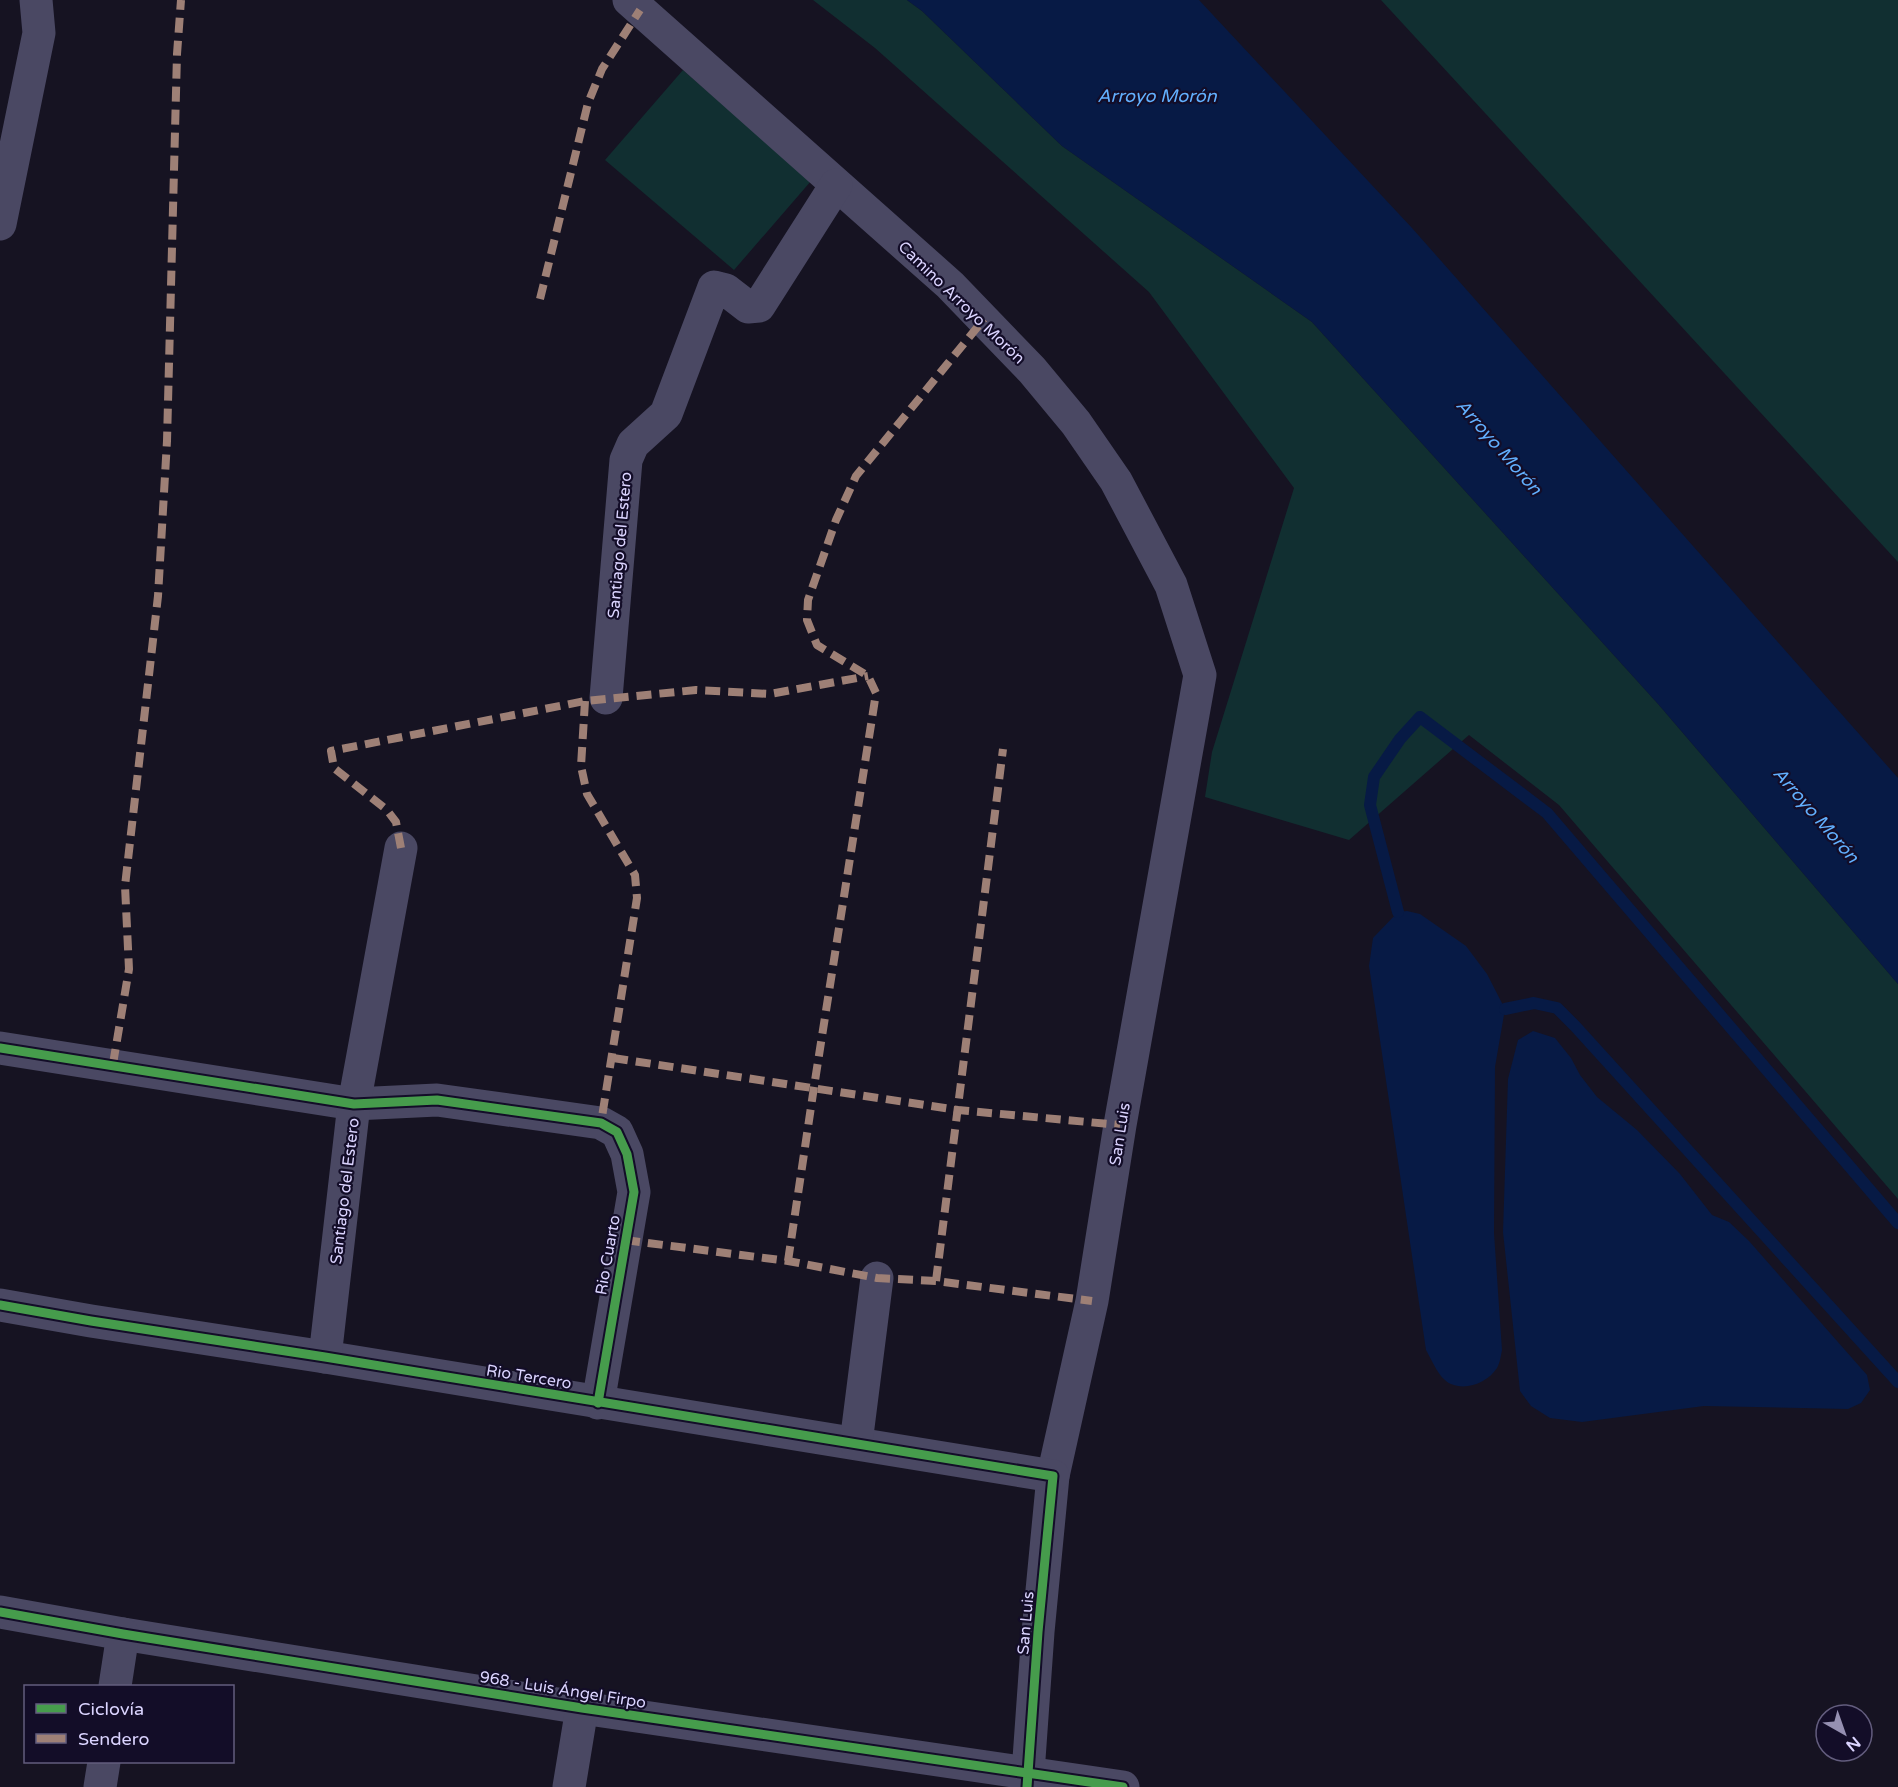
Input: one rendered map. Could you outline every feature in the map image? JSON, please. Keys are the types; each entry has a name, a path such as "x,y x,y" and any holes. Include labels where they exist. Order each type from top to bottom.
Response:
{"street":[{"path":"0,224 39,33 36,0"},
{"name":"Camino Arroyo Morón","path":"629,0 950,285 1032,370 1076,423 1116,481 1171,585 1200,675"},
{"name":"Santiago del Estero","path":"606,698 626,460 633,444 666,414 714,287 726,290 748,307 759,306 836,185"},
{"name":"San Luis","path":"1029,1780 1038,1632 1053,1476 1092,1301 1120,1125 1200,675"},
{"name":"Santiago del Estero","path":"325,1357 354,1104 401,848"},
{"path":"0,1048 354,1104"},
{"name":"Rio Cuarto","path":"354,1104 437,1100 601,1123 617,1132 627,1154 634,1192 598,1403"},
{"path":"856,1443 877,1278"},
{"name":"Rio Tercero","path":"0,1305 91,1322 325,1357 1053,1476"},
{"name":"968 - Luis Ángel Firpo","path":"0,1612 123,1634 1029,1780 1123,1787"},
{"path":"115,1685 123,1634"},
{"path":"569,1787 582,1708"},
{"path":"100,1787 104,1763"}],"green space":[{"path":"813,0 907,0 922,11 1062,146 1312,322 1659,705 1898,984 1898,1199 1559,805 1469,735 1349,840 1205,797 1212,752 1294,488 1149,292 875,48"},
{"path":"1381,0 1898,0 1898,562"},
{"path":"683,70 811,181 734,270 605,160"}],"water":[{"name":"Arroyo Morón","path":"907,0 1199,0 1412,228 1898,778 1898,984 1659,705 1312,322 1062,146 922,11"},
{"path":"1407,911 1420,914 1466,946 1487,974 1505,1009 1495,1067 1494,1233 1502,1350 1499,1364 1493,1373 1483,1381 1470,1386 1457,1386 1447,1382 1439,1374 1426,1350 1369,966 1373,938 1398,912"},
{"path":"1533,1031 1555,1038 1597,1097 1637,1130 1680,1174 1712,1215 1729,1222 1749,1241 1867,1375 1870,1390 1861,1403 1848,1409 1704,1406 1582,1422 1550,1418 1531,1406 1520,1391 1503,1232 1508,1079 1518,1040"}],"waterway":[{"path":"1398,912 1370,805 1374,777 1400,739 1420,717 1547,813 1898,1223"},
{"path":"1505,1009 1534,1003 1557,1008 1898,1382"}],"marked path":[{"path":"113,1064 129,969 125,886 158,596 167,441 177,54 181,0"},
{"path":"540,299 588,103 602,69 640,10"},
{"path":"788,1261 876,693 868,676 817,645 807,620 808,600 836,520 856,476 984,319"},
{"path":"401,848 396,822 387,810 334,768 331,751 585,701 696,690 770,694 868,676"},
{"path":"585,701 581,766 587,794 635,875 637,898 601,1123"},
{"path":"936,1281 1003,749"},
{"path":"613,1058 958,1110 1120,1125"},
{"path":"625,1240 788,1261 877,1278 936,1281 1092,1301"}],"cycle path":[{"path":"0,1048 354,1104 437,1100 601,1123 617,1132 627,1154 634,1192 598,1403"},
{"path":"0,1305 1053,1476 1038,1632 1027,1787"},
{"path":"0,1612 582,1708 1123,1787"}]}
